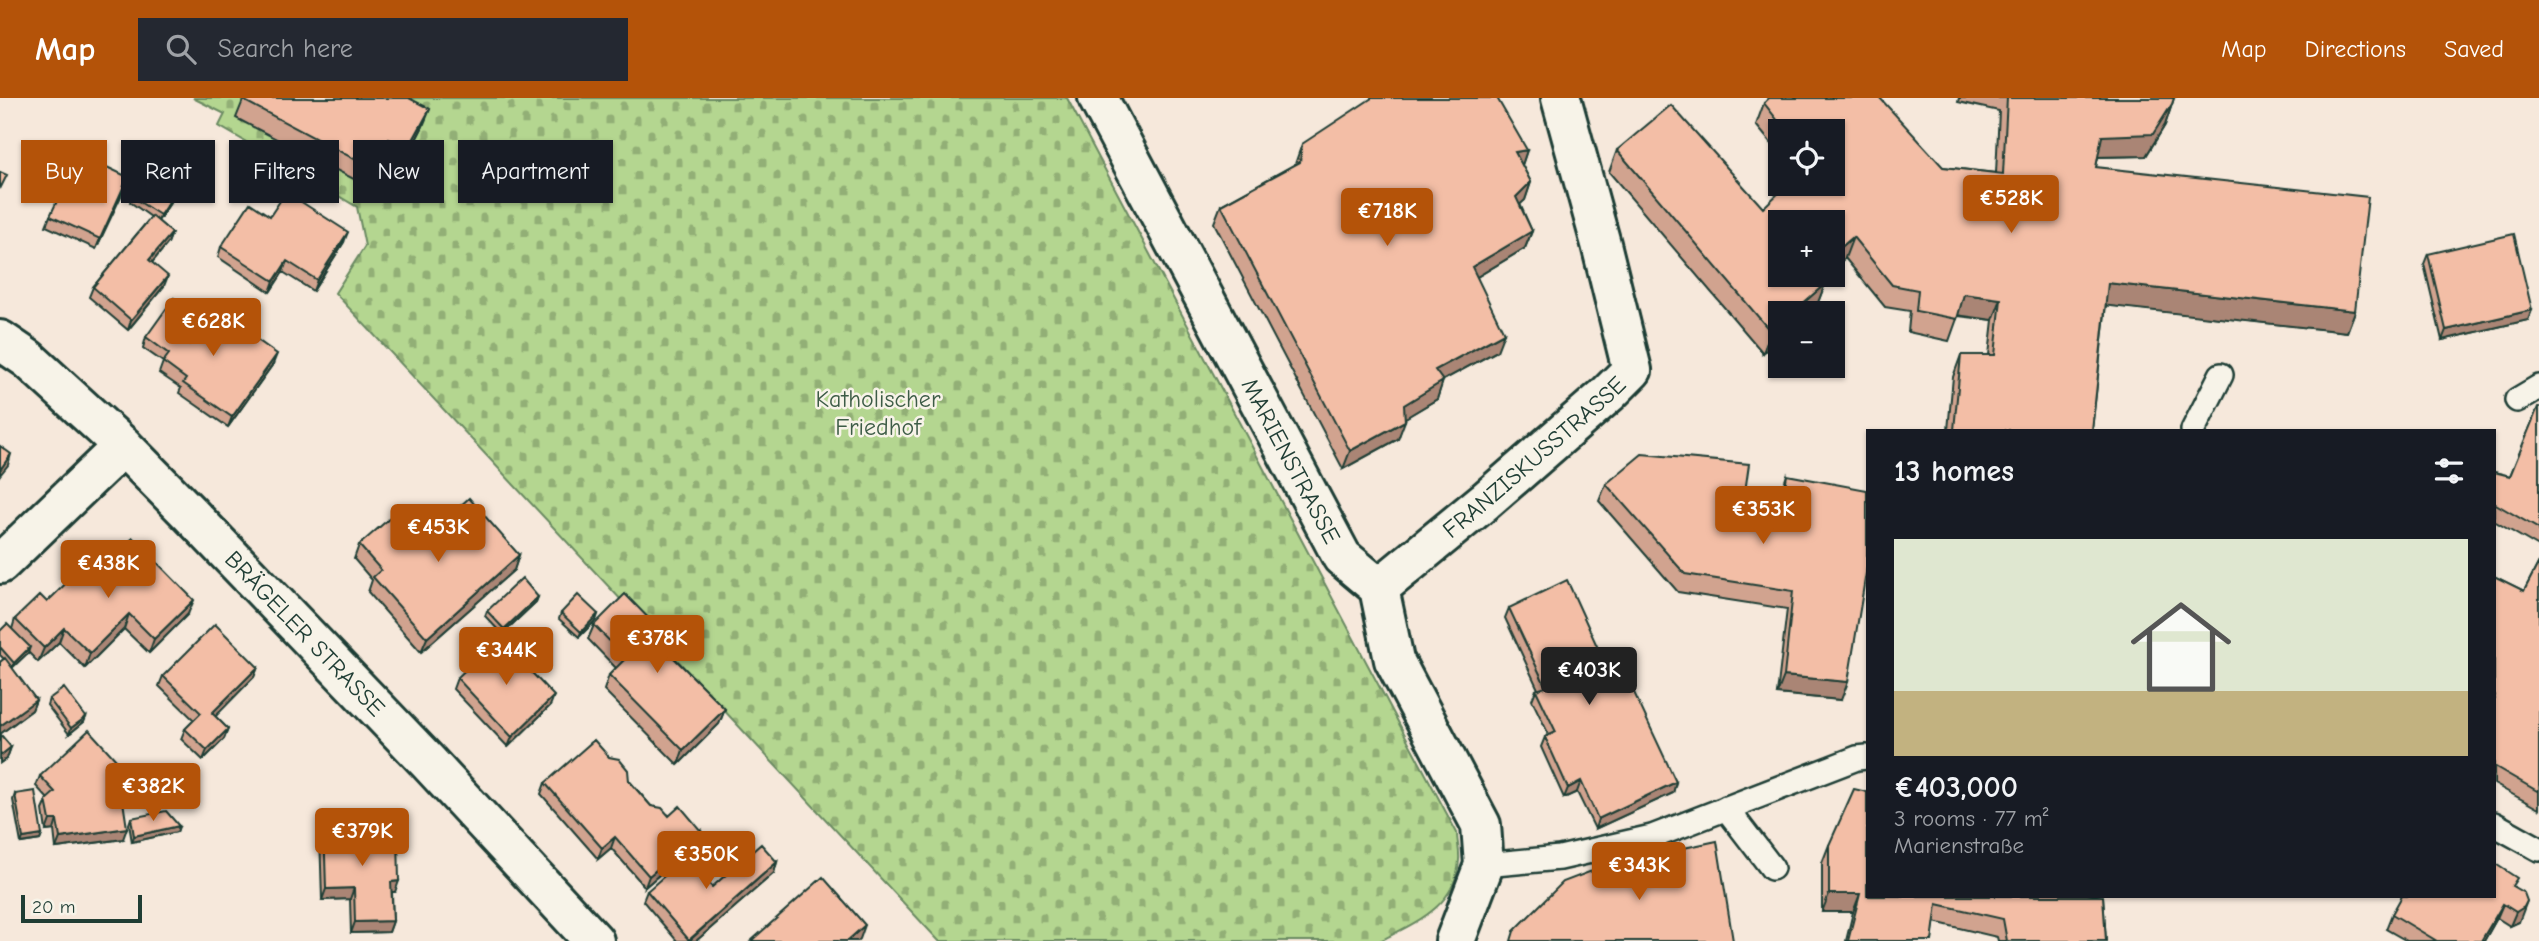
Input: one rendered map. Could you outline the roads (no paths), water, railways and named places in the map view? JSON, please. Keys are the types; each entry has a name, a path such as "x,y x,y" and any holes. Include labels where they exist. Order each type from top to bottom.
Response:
{"street":[{"name":"MARIENSTRASSE","path":"1098,98 1342,557 1379,587"},
{"name":"FRANZISKUSSTRASSE","path":"1379,587 1485,501 1632,370 1561,98"},
{"name":"BRÄGELER STRASSE","path":"0,340 28,359 123,446 420,753 594,941"},
{"path":"0,564 123,446"},
{"path":"1379,587 1394,660 1481,825 1484,865 1455,941"}],"lane":[{"path":"2194,429 2221,375"},
{"path":"2517,400 2539,387"},
{"path":"1484,865 1560,858 1639,840 1857,758 1866,757"},
{"path":"1726,808 1772,867"},
{"path":"2496,825 2539,849"}],"park label":[{"name":"Katholischer Friedhof","path":"878,413"}]}
